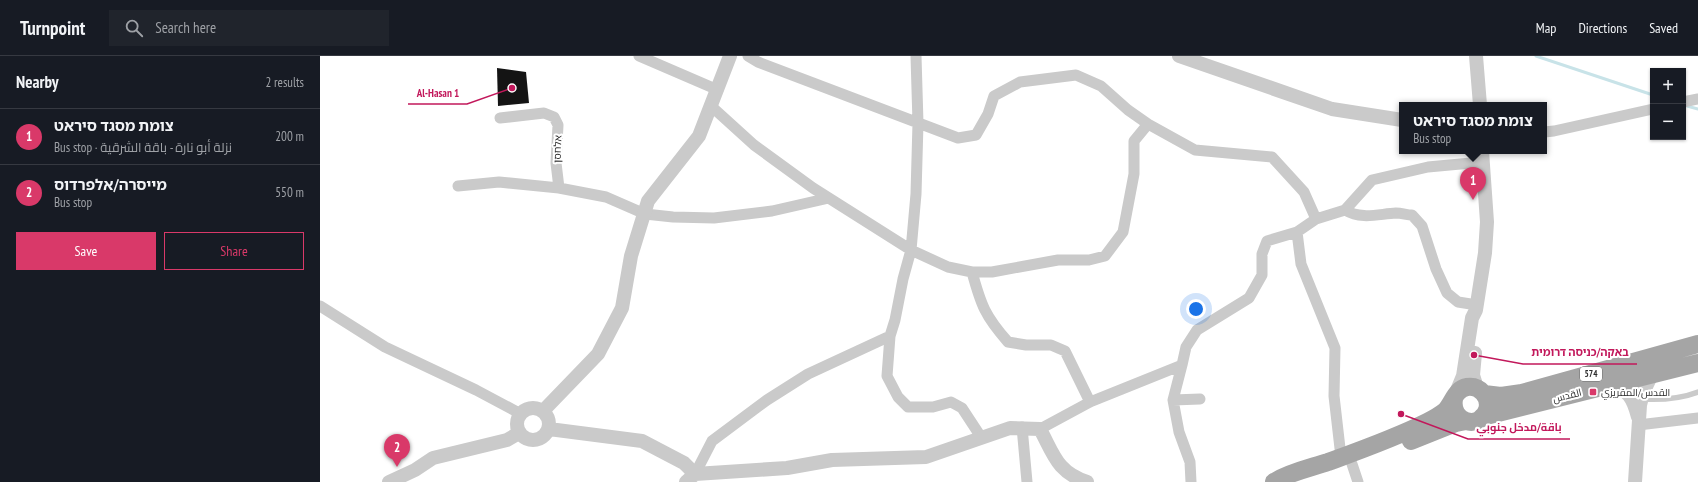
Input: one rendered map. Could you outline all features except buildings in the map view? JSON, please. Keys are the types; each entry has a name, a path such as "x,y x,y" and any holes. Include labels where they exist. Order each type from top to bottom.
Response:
{"main road":[{"name":"القدس","path":"1481,391 1501,396 1522,393 1697,345"},
{"name":"القدس","path":"1274,482 1290,475 1346,460 1456,424 1698,363"},
{"name":"574","path":"1455,396 1466,387 1481,391"},
{"path":"1455,396 1453,404 1456,415 1474,419 1486,411 1488,406 1481,391"},
{"name":"القدس","path":"1300,482 1427,422 1445,410 1455,396"}],"street":[{"path":"639,56 718,90"},
{"path":"543,411 598,354 622,308 631,256 648,201 699,136 730,56"},
{"path":"748,56 758,62 958,138 976,135 988,114 994,96 1020,82 1076,75 1101,86 1128,110 1148,124 1195,150 1272,157 1304,192 1316,219"},
{"path":"916,56 918,123 916,194 911,250 903,279 896,320 890,336 887,376 898,397 908,407 934,407 951,402 962,408 981,437"},
{"path":"1180,56 1332,109 1399,120"},
{"path":"1476,56 1480,102"},
{"path":"1686,101 1698,99"},
{"path":"711,106 754,145 829,198 911,250 948,267 972,272 992,272 1058,260 1089,260 1104,256 1123,232 1134,174 1134,141 1148,124"},
{"path":"1547,132 1650,110"},
{"name":"אלחסן","path":"500,118 544,113 554,117 558,125 556,163 559,188"},
{"path":"1191,482 1190,462 1180,432 1173,400 1186,346 1197,330 1249,298 1262,275 1262,254 1267,241 1297,232 1316,219 1345,210 1372,180 1428,167 1482,157 1487,222 1485,253 1477,308 1472,318 1462,376 1455,396"},
{"path":"458,186 500,182 559,188 606,197 645,214 673,217 714,218 772,211 829,198"},
{"path":"1345,210 1353,215 1371,216 1398,213 1412,215 1422,226 1436,269 1447,293 1458,302 1477,308"},
{"path":"1297,232 1301,264 1335,348 1334,396 1346,460 1358,482"},
{"path":"972,272 980,302 992,323 1008,342 1026,345 1051,345 1065,351 1090,402"},
{"path":"321,308 385,347 476,390 521,414"},
{"path":"1477,308 1480,319 1473,375 1481,391"},
{"path":"690,478 712,441 767,400 808,374 890,336"},
{"path":"690,478 787,468 832,460 926,456 1010,428 1040,428 1090,402 1182,365"},
{"path":"1636,399 1643,393 1652,374"},
{"path":"1610,384 1623,389 1636,399 1638,421 1635,482"},
{"path":"1173,400 1200,399"},
{"path":"531,408 537,408 543,411 549,418 549,429 543,438 533,441 522,437 519,433 517,422 521,414 531,408"},
{"path":"1638,421 1698,418"},
{"path":"1022,427 1027,482"},
{"path":"1040,428 1058,464 1074,476 1087,482"},
{"path":"549,429 642,441 684,463 690,478"},
{"path":"389,482 412,476 433,458 506,440 519,433"}],"lane":[{"path":"1636,399 1668,399 1683,397 1698,392"}],"waterway":[{"path":"1536,56 1650,94"},
{"path":"1687,106 1698,109"}],"place":[{"name":"Al-Hasan 1","path":"512,88"},
{"name":"צומת מסגד סיראט","path":"1473,200"},
{"name":"באקה/כניסה דרומית","path":"1474,355"},
{"name":"القدس/المقريزي","path":"1593,392"},
{"name":"باقة/مدخل جنوبي","path":"1401,414"},
{"name":"מייסרה/אלפרדוס","path":"397,467"}]}
